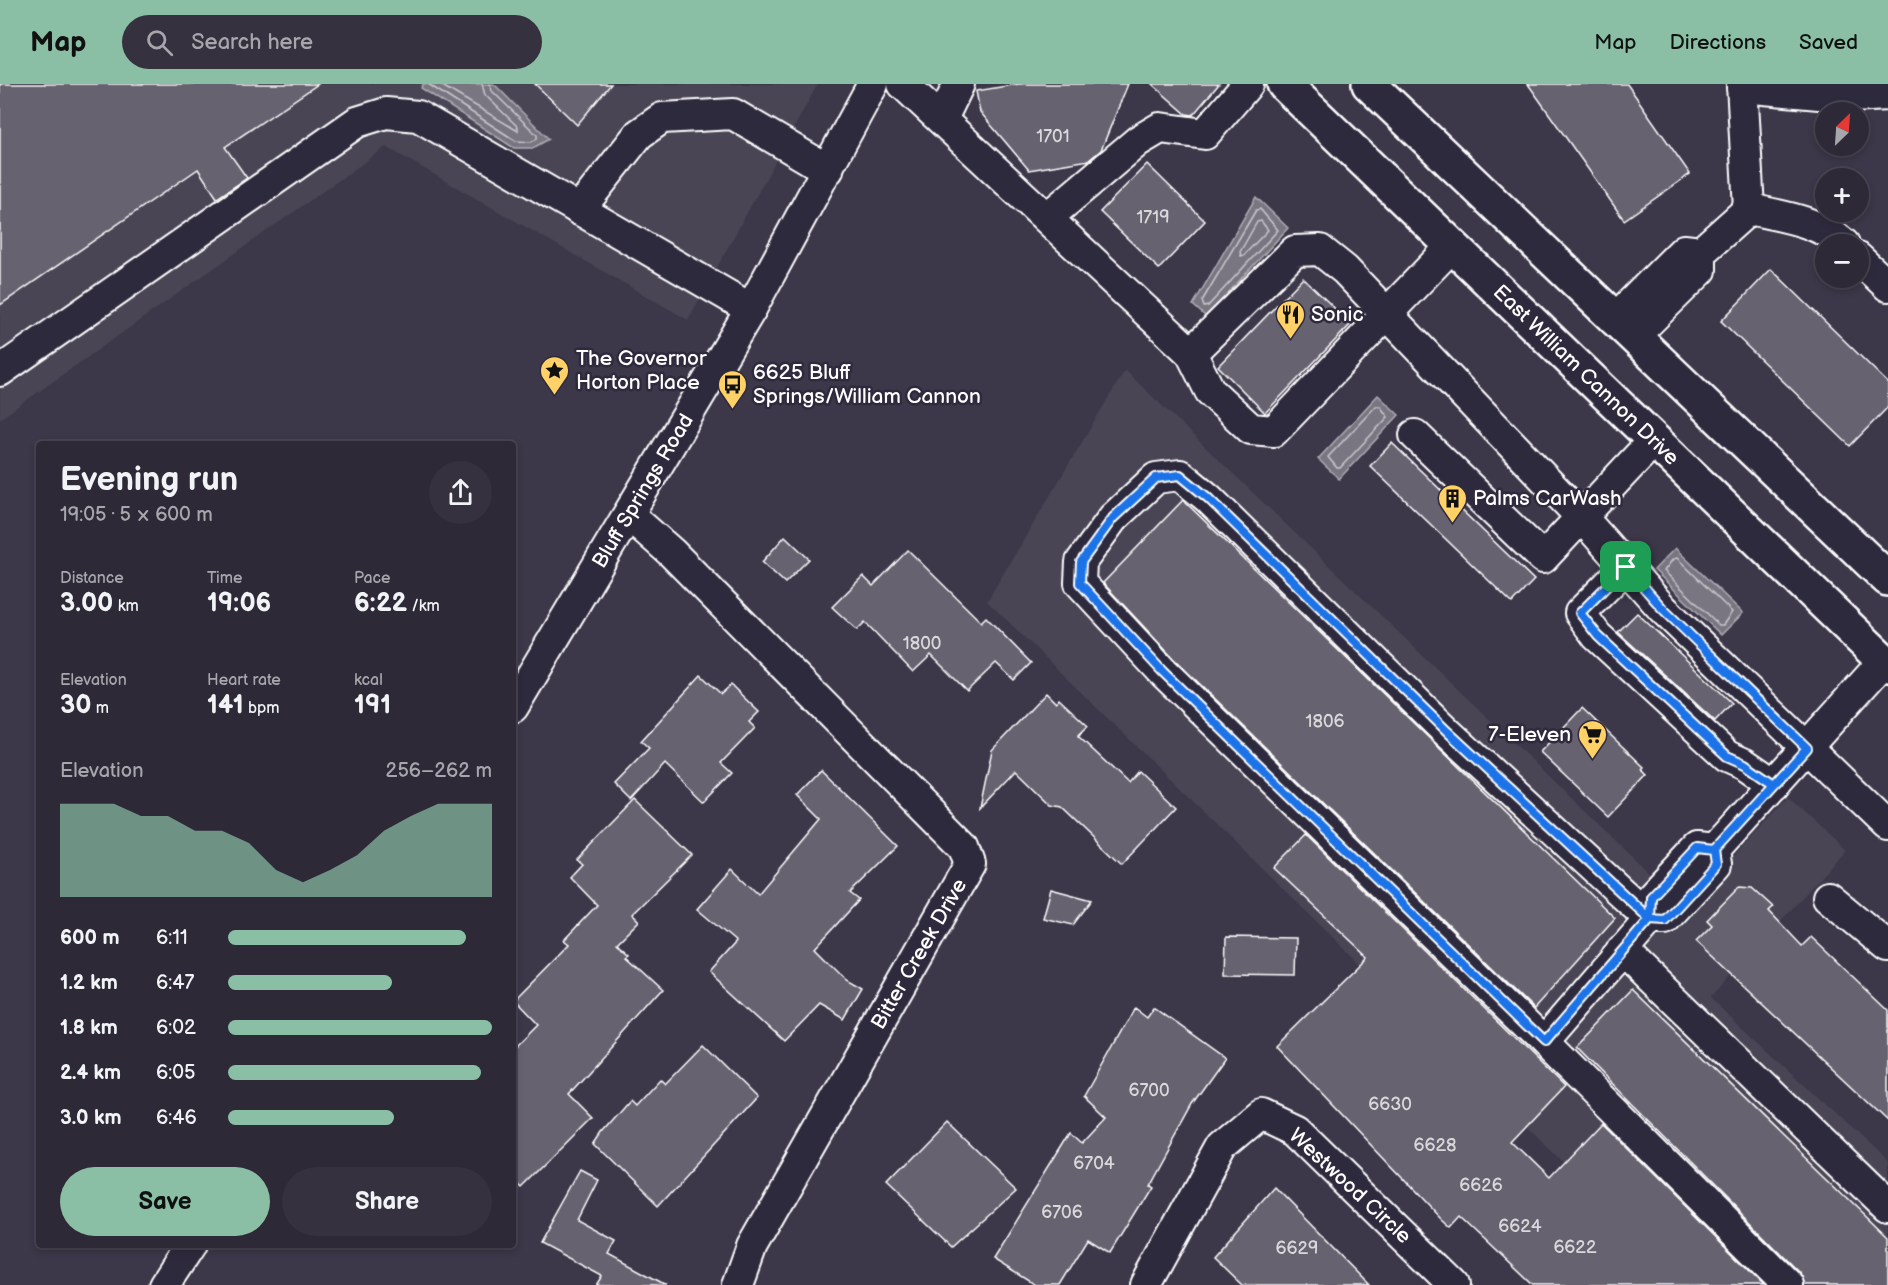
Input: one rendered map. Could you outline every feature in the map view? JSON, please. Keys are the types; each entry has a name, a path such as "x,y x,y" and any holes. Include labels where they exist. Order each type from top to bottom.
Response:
{"main road":[{"name":"East William Cannon Drive","path":"1284,84 1887,661"},
{"path":"1369,84 1888,579"}],"street":[{"name":"Bluff Springs Road","path":"516,702 751,309 873,84"},
{"path":"903,84 1191,353 1210,391 1251,429 1274,431 1452,246"},
{"path":"942,118 959,84"},
{"path":"1048,217 1138,141 1160,128 1204,134 1248,84"},
{"path":"1749,209 1742,85 1852,97 1888,95"},
{"path":"0,370 357,122 386,113 418,116 751,309"},
{"path":"579,210 639,134 662,118 733,114 828,170"},
{"path":"1624,328 1701,270 1701,252 1749,209"},
{"path":"1749,209 1791,218 1831,234"},
{"path":"1191,353 1295,251 1320,250 1345,270 1581,516 1663,609 1888,826"},
{"path":"1869,268 1888,286"},
{"path":"1414,435 1543,558 1654,440"},
{"path":"1788,1285 1544,1042 1163,672 1080,583 1081,562 1113,518 1156,478 1180,475 1208,498 1448,732 1650,919 1665,920 1716,864 1714,850 1887,661"},
{"name":"Bitter Creek Drive","path":"629,515 672,554 964,847 970,864 752,1246 738,1285"},
{"path":"1626,567 1580,613 1598,636 1727,756 1745,764 1774,784"},
{"path":"1828,897 1888,947"},
{"path":"1544,1042 1650,919"},
{"path":"1622,950 1888,1207"},
{"name":"Westwood Circle","path":"1146,1285 1222,1147 1261,1114 1295,1130 1454,1285"},
{"path":"164,1285 188,1248"}],"shaded area":[{"path":"0,84 818,84 688,320 386,147 0,419"},
{"path":"1125,370 1686,908 1788,797 1845,850 1711,998 1888,1163 1888,1285 1690,1285 987,601"}],"water":[{"path":"423,84 494,84 549,139 533,148 514,148 421,88"},
{"path":"1256,197 1288,228 1206,317 1193,305"},
{"path":"1378,395 1399,415 1339,479 1318,459"},
{"path":"1675,548 1743,613 1721,635 1654,570"}],"building":[{"path":"0,84 318,84 225,147 247,178 217,198 198,169 0,305"},
{"path":"535,84 611,84 577,125"},
{"path":"1019,84 1128,84 1101,150 1089,160 1029,170 980,112 976,91"},
{"path":"1152,84 1219,84 1193,115 1186,114"},
{"path":"1528,84 1627,84 1690,174 1624,220"},
{"path":"1147,164 1205,221 1159,269 1100,212"},
{"path":"1771,269 1888,383 1888,407 1850,446 1721,321"},
{"name":"Sonic","path":"1303,278 1351,324 1265,413 1218,366"},
{"name":"Palms CarWash","path":"1392,443 1534,580 1512,603 1370,466"},
{"path":"1183,500 1615,918 1534,1008 1173,658 1103,583"},
{"path":"785,536 809,559 785,583 762,562"},
{"path":"908,550 981,622 986,617 1031,663 1014,680 996,663 967,691 931,655 913,672 865,622 857,630 832,607 863,576 873,586"},
{"path":"1637,613 1732,703 1715,721 1618,632"},
{"path":"701,675 721,694 731,685 759,712 749,722 755,728 721,763 732,773 704,802 665,764 631,801 614,784 649,748 641,741"},
{"path":"1046,693 1056,703 1059,699 1088,726 1078,736 1128,783 1138,771 1176,807 1122,864 1062,807 1052,805 1016,770 980,808 992,750"},
{"name":"7-Eleven","path":"1582,708 1644,767 1642,769 1648,775 1608,817 1540,752"},
{"path":"821,770 898,846 850,893 859,900 815,948 847,980 863,989 845,1020 819,1005 784,1041 709,972 736,942 697,909 732,869 758,894 821,819 797,795"},
{"path":"635,800 692,855 632,914 639,921 617,943 629,954 626,956 663,990 569,1094 593,1118 524,1187 516,1179 516,1045 536,1025 516,1004 516,998 569,944 564,940 597,905 570,877 582,864 577,860"},
{"path":"1306,835 1564,1087 1512,1142 1549,1178 1601,1123 1764,1285 1533,1285 1461,1217 1451,1228 1442,1220 1277,1046 1368,957 1274,868"},
{"path":"1739,887 1752,888 1773,907 1769,911 1802,946 1811,937 1888,1010 1888,1121 1696,941 1712,925 1707,920"},
{"path":"1051,889 1092,900 1073,925 1043,918"},
{"path":"1226,937 1296,938 1295,975 1225,974"},
{"path":"1633,990 1888,1237 1888,1285 1805,1285 1800,1273 1577,1048"},
{"path":"1134,1007 1147,1017 1154,1007 1225,1058 1192,1104 1148,1184 1151,1186 1110,1253 1088,1239 1060,1285 1035,1285 993,1259 1071,1133 1082,1143 1106,1117 1084,1096"},
{"path":"703,1045 757,1098 658,1206 595,1144 630,1101 635,1106 660,1079 665,1084"},
{"path":"947,1122 1016,1188 951,1247 886,1185"},
{"path":"580,1171 597,1180 577,1220 616,1241 609,1254 666,1285 596,1285 602,1276 540,1243"},
{"path":"1274,1188 1369,1285 1242,1285 1213,1257"}],"place":[{"name":"Sonic","path":"1290,340"},
{"name":"The Governor Horton Place","path":"555,396"},
{"name":"6625 Bluff Springs/William Cannon","path":"732,410"},
{"name":"Palms CarWash","path":"1452,524"},
{"name":"7-Eleven","path":"1592,760"}],"route":[{"path":"1626,567 1580,613 1598,636 1727,756 1745,764 1774,784 1714,850 1697,848 1651,897 1650,919 1544,1042 1163,672 1080,583 1081,562 1113,518 1156,478 1180,475 1208,498 1448,732 1650,919 1665,920 1716,864 1714,850 1807,748 1663,609 1626,567"}]}
